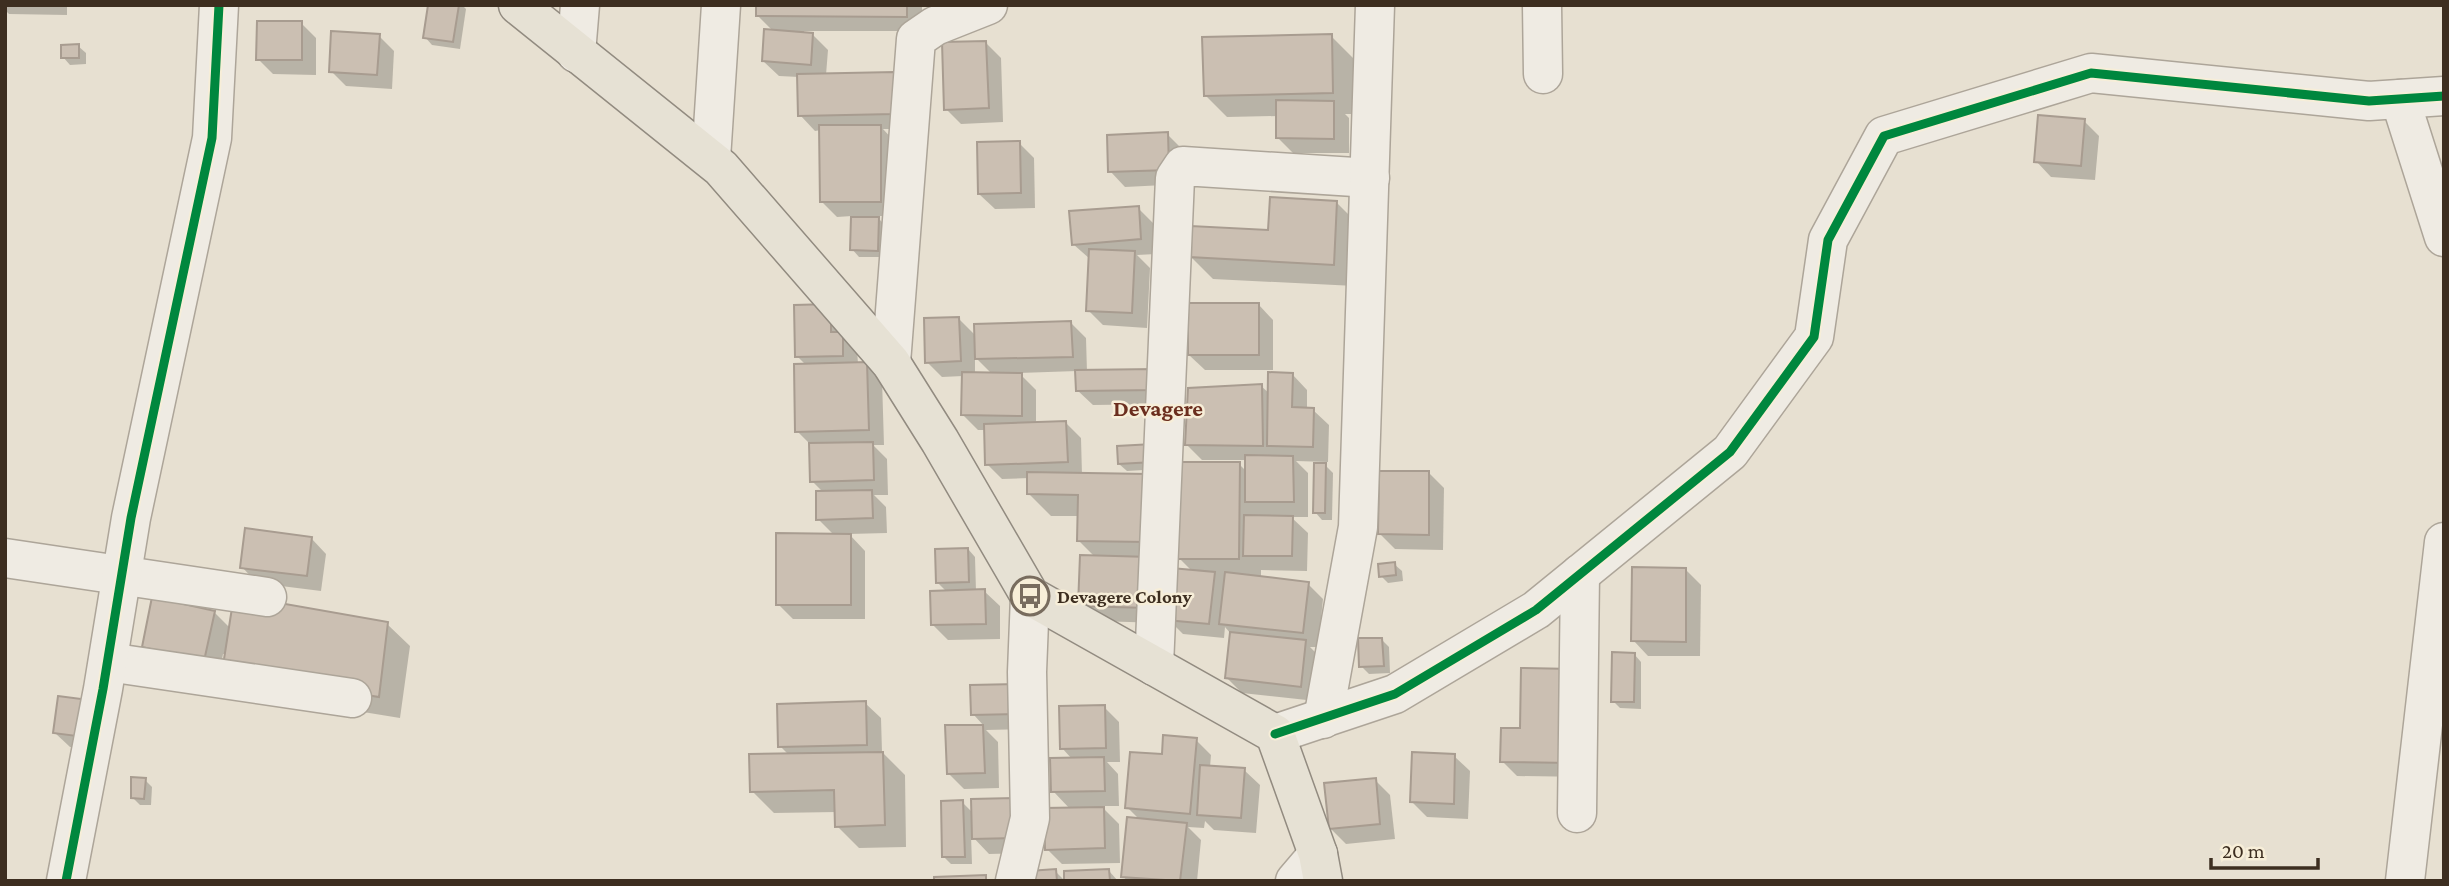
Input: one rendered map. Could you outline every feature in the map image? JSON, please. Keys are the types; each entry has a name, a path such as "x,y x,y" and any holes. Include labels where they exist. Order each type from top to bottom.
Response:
{"main road":[{"path":"518,5 721,168 891,363 940,441 1030,596 1275,734 1312,872"}],"street":[{"path":"66,881 108,662 131,518 212,138 219,5"},
{"path":"576,54 580,5"},
{"path":"711,159 720,5"},
{"path":"891,363 916,39 935,26 988,5"},
{"path":"1323,719 1358,527 1376,5"},
{"path":"1542,5 1543,74"},
{"path":"1275,734 1395,694 1536,610 1730,452 1814,337 1828,240 1884,136 2091,73 2369,101 2444,96"},
{"path":"2400,99 2444,237"},
{"path":"1154,666 1175,178 1183,166 1370,178"},
{"path":"2405,881 2444,542"},
{"path":"5,558 267,597"},
{"path":"1577,813 1580,574"},
{"path":"1015,881 1030,818 1027,672 1030,596"},
{"path":"108,662 352,698"}],"building":[{"path":"428,5 459,5 453,42 423,38"},
{"path":"756,5 907,5 907,17 756,16"},
{"path":"257,21 302,21 302,60 256,60"},
{"path":"764,29 813,33 811,65 762,61"},
{"path":"331,31 380,34 377,75 329,72"},
{"path":"1332,34 1333,93 1204,96 1202,37"},
{"path":"986,41 989,108 944,110 942,42"},
{"path":"79,44 79,58 61,58 61,45"},
{"path":"894,72 894,114 798,116 797,74"},
{"path":"1276,100 1334,101 1334,139 1276,138"},
{"path":"2038,115 2085,119 2081,166 2034,162"},
{"path":"819,125 881,125 881,202 820,202"},
{"path":"1168,132 1169,170 1108,172 1107,135"},
{"path":"1020,141 1021,193 978,194 977,142"},
{"path":"1270,197 1337,201 1334,265 1189,257 1191,226 1268,230"},
{"path":"1139,206 1141,239 1072,245 1069,211"},
{"path":"851,217 879,217 878,251 850,250"},
{"path":"1089,249 1135,251 1132,313 1086,311"},
{"path":"1188,303 1259,303 1259,355 1188,355"},
{"path":"831,304 831,332 843,332 843,356 795,357 794,305"},
{"path":"959,317 961,361 925,363 924,318"},
{"path":"1071,321 1073,357 975,359 974,324"},
{"path":"867,362 869,430 795,432 794,364"},
{"path":"1156,369 1157,390 1076,391 1075,370"},
{"path":"962,372 1022,373 1022,416 961,415"},
{"path":"1268,372 1293,373 1292,407 1314,408 1313,447 1267,446"},
{"path":"1262,384 1263,446 1185,445 1188,388"},
{"path":"1066,421 1068,462 985,465 984,424"},
{"path":"873,442 874,480 810,482 809,443"},
{"path":"1153,444 1154,462 1118,464 1117,446"},
{"path":"1245,455 1293,456 1294,502 1245,502"},
{"path":"1178,462 1240,462 1239,559 1178,559"},
{"path":"1314,463 1326,463 1325,513 1313,513"},
{"path":"1379,471 1429,471 1429,535 1378,534"},
{"path":"1027,472 1148,474 1147,542 1077,541 1078,495 1027,494"},
{"path":"872,490 873,518 816,520 816,491"},
{"path":"1244,515 1293,516 1292,556 1243,556"},
{"path":"245,528 312,537 307,576 240,568"},
{"path":"776,533 851,534 851,605 776,605"},
{"path":"968,548 969,582 936,583 935,549"},
{"path":"1080,555 1150,557 1148,608 1078,606"},
{"path":"1395,562 1396,575 1379,577 1378,564"},
{"path":"1632,567 1686,568 1686,642 1631,641"},
{"path":"1171,568 1215,572 1209,624 1166,620"},
{"path":"1225,572 1309,582 1303,633 1219,624"},
{"path":"985,589 986,624 931,625 930,591"},
{"path":"234,595 388,622 379,697 222,672"},
{"path":"152,597 215,611 204,661 142,647"},
{"path":"1230,632 1306,640 1301,687 1225,678"},
{"path":"1358,638 1382,638 1384,666 1359,667"},
{"path":"1612,652 1635,653 1634,702 1611,702"},
{"path":"1521,668 1573,669 1571,763 1500,762 1501,728 1520,728"},
{"path":"1022,684 1022,714 971,715 970,685"},
{"path":"58,696 97,701 92,738 53,733"},
{"path":"866,701 867,745 778,747 777,704"},
{"path":"1105,705 1106,748 1060,749 1059,706"},
{"path":"945,725 983,725 985,773 947,774"},
{"path":"1163,735 1197,738 1190,814 1125,808 1130,752 1162,754"},
{"path":"883,752 885,825 835,827 834,790 750,792 749,754"},
{"path":"1412,752 1455,754 1454,804 1410,802"},
{"path":"1104,757 1105,791 1051,792 1050,758"},
{"path":"1200,765 1245,768 1241,818 1197,815"},
{"path":"131,777 146,778 144,799 131,798"},
{"path":"1376,778 1380,824 1329,829 1324,783"},
{"path":"1014,798 1015,838 972,839 971,799"},
{"path":"963,800 965,857 942,857 941,801"},
{"path":"1104,807 1105,848 1045,850 1044,808"},
{"path":"1127,817 1187,823 1180,881 1121,877"},
{"path":"1056,869 1057,881 1030,881 1029,871"},
{"path":"1109,869 1110,881 1064,881 1064,871"},
{"path":"986,875 986,881 934,881 934,877"}],"cycle path":[{"path":"66,881 103,689 131,518 212,138 219,5"},
{"path":"1275,734 1395,694 1536,610 1730,452 1814,337 1828,240 1884,136 2091,73 2369,101 2444,96"}],"place":[{"name":"Devagere Colony","path":"1030,596"}],"district":[{"name":"Devagere","path":"1158,408"}]}
